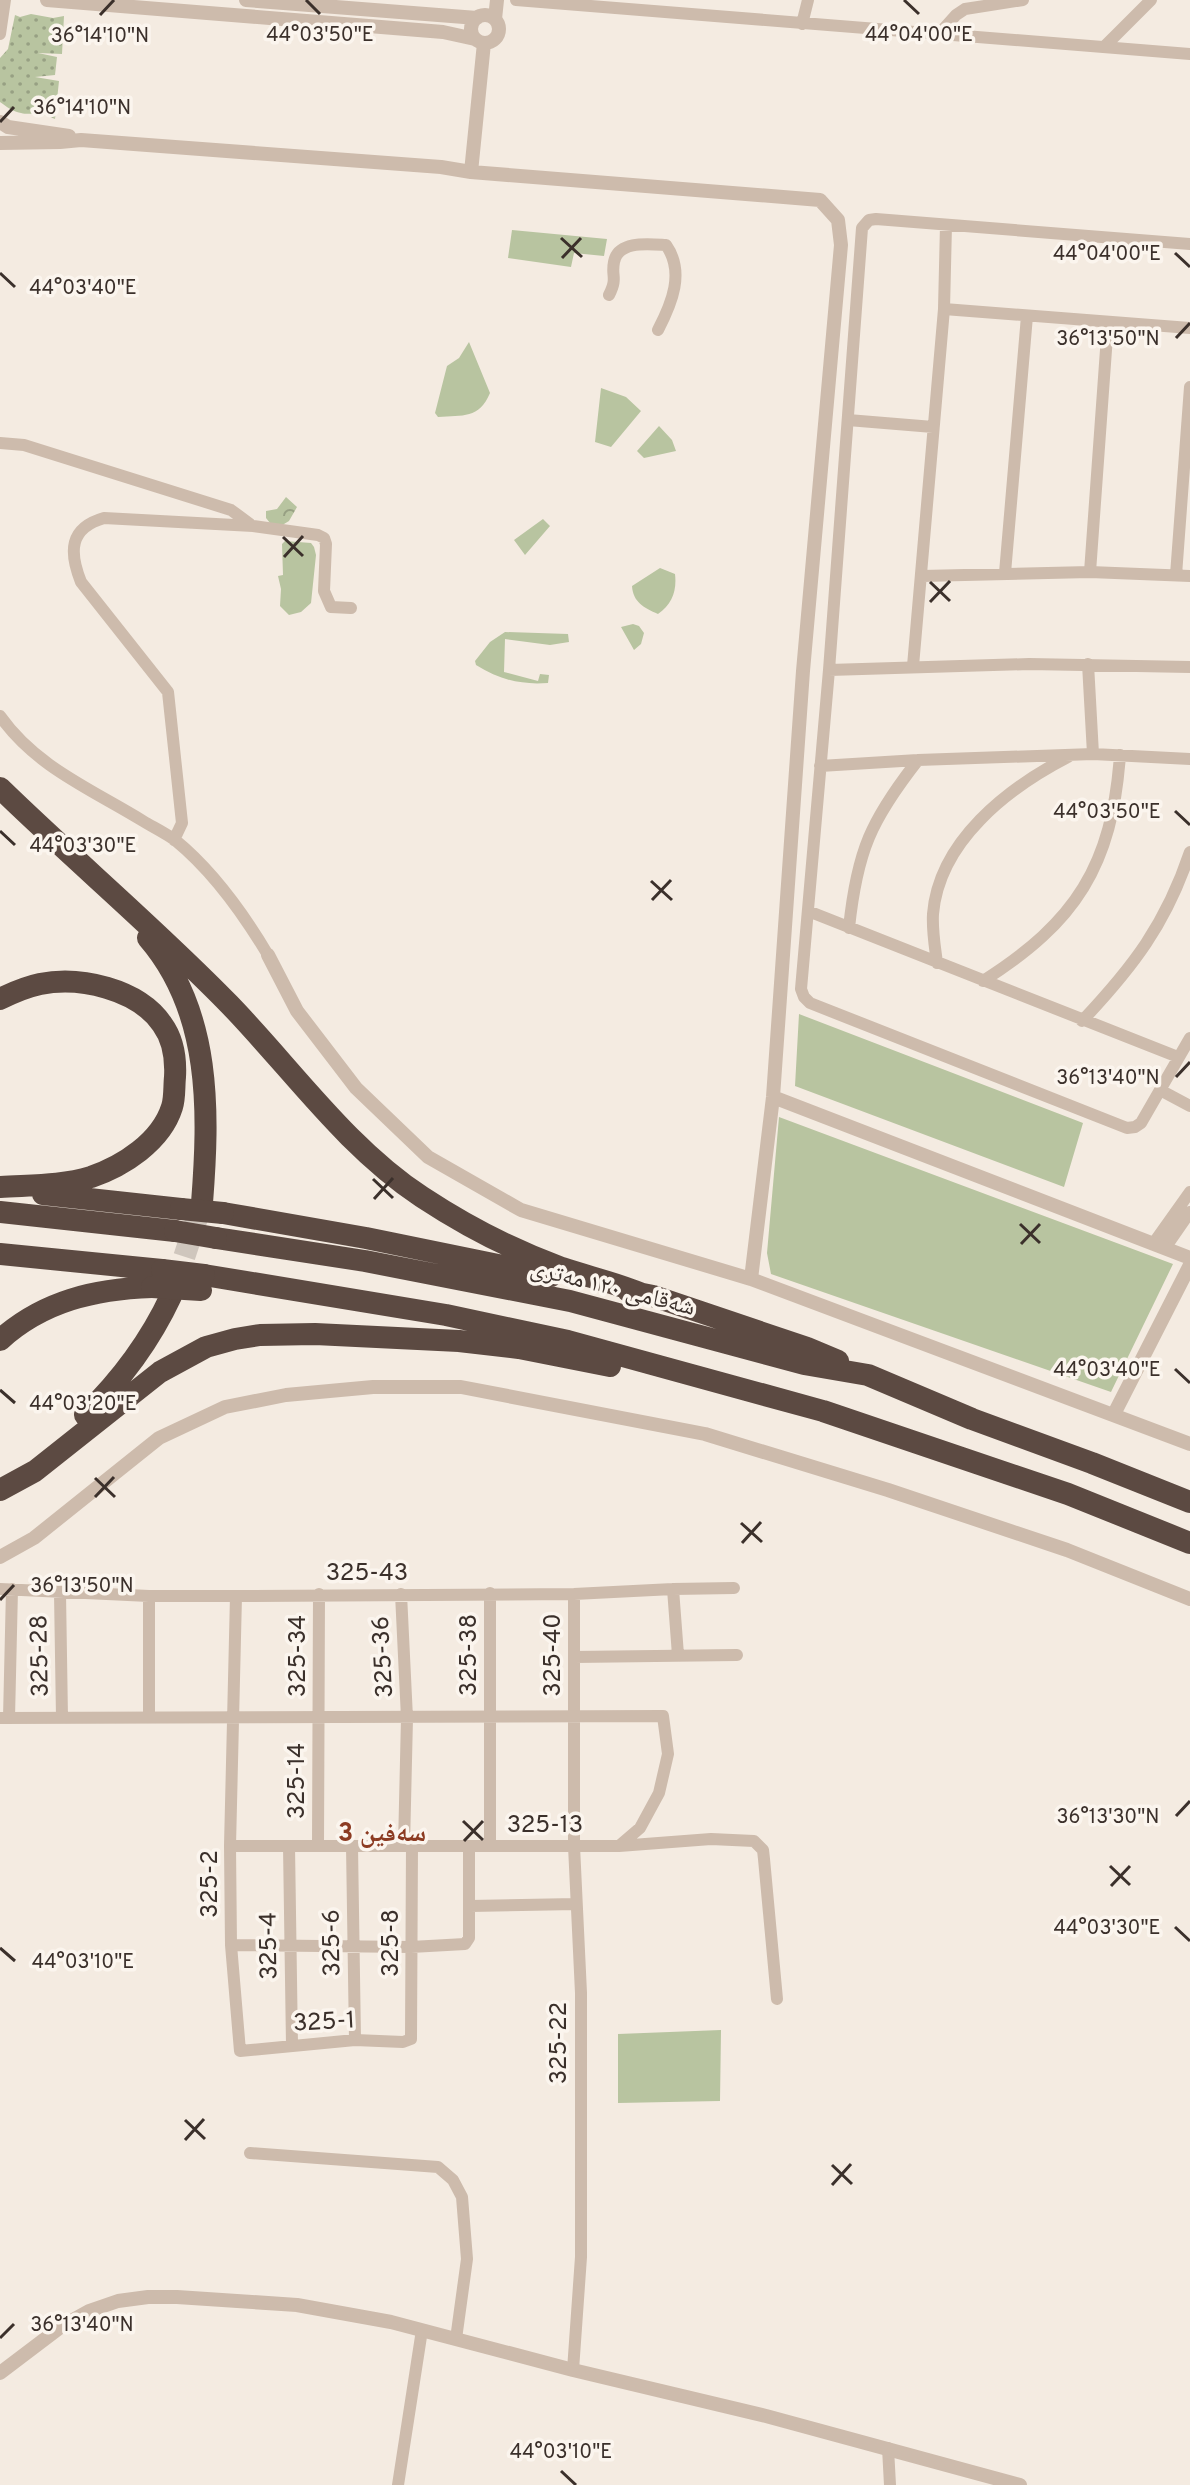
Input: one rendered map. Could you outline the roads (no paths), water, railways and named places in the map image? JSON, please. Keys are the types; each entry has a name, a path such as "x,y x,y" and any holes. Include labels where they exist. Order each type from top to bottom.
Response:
{"highway":[{"path":"0,788 187,961 357,1144 420,1196 498,1242 564,1268 807,1348 868,1375"},
{"path":"99,881 154,945 180,986 190,1012 205,1082 206,1146 191,1206"},
{"path":"0,999 38,984 55,982 80,983 115,992 133,999 160,1020 168,1033 176,1065 172,1107 149,1143 131,1157 110,1169 78,1180 0,1188"},
{"path":"0,1188 191,1206 642,1294"},
{"name":"شەقامی ١٢٠ مەتری","path":"0,1212 175,1231 365,1261 570,1301 804,1364 868,1375 972,1419 1190,1502"},
{"path":"0,1254 41,1257 161,1284"},
{"path":"0,1262 41,1257"},
{"path":"0,1340 33,1316 76,1297 161,1284 203,1283 474,1321 568,1341 823,1411 1068,1494 1190,1543"},
{"path":"0,1483 52,1445 108,1393 147,1339 161,1284"},
{"path":"0,1490 35,1471 160,1372 206,1347 260,1335 315,1334 480,1342 823,1411"}],"street":[{"path":"0,34 5,0"},
{"path":"47,0 180,5 443,32 480,41 493,40 499,33 484,18 478,0"},
{"path":"246,0 484,18"},
{"path":"471,172 480,41 472,26 484,18 497,0"},
{"path":"516,0 1190,54"},
{"path":"802,24 808,0"},
{"path":"939,34 965,9 1023,0"},
{"path":"1104,47 1151,0"},
{"path":"0,122 8,127 60,133 81,140"},
{"path":"0,143 81,140 820,200 838,220 841,245 803,671 773,1097 751,1279"},
{"path":"1190,244 876,219 864,224 801,989 810,1003 1127,1128 1141,1123 1190,1038"},
{"path":"913,666 944,309 946,225"},
{"path":"609,295 616,279 613,263 619,251 629,245 666,245 675,257 676,277 669,309 658,330"},
{"path":"944,309 1190,328"},
{"path":"1005,573 1027,316"},
{"path":"1090,572 1108,322"},
{"path":"1176,575 1190,387"},
{"path":"848,420 933,427"},
{"path":"0,443 24,445 231,510 253,526"},
{"path":"174,840 182,823 168,692 81,582 74,564 73,548 78,534 89,523 104,518 253,526 318,535 324,538 324,591 331,607 351,608"},
{"path":"922,576 1090,572 1190,576"},
{"path":"829,670 1088,664 1190,667"},
{"path":"1088,664 1093,754"},
{"path":"0,716 18,738 50,767 174,840 215,879 268,955 297,1011 356,1088 428,1157 521,1210 751,1279 1190,1444"},
{"path":"820,766 1093,754 1190,759"},
{"path":"937,963 933,911 945,869 959,846 973,828 1013,792 1073,755"},
{"path":"983,981 1042,938 1065,914 1083,888 1096,864 1114,814 1120,755"},
{"path":"849,928 857,870 870,831 884,806 918,760"},
{"path":"1082,1021 1142,951 1177,889 1190,852"},
{"path":"808,911 1178,1057"},
{"path":"1160,1090 1190,1106"},
{"path":"773,1097 1190,1258"},
{"path":"1159,1246 1190,1192"},
{"path":"1174,1224 1190,1212"},
{"path":"1114,1414 1190,1265"},
{"path":"0,1557 34,1538 159,1438 225,1407 286,1395 373,1387 461,1387 705,1434 888,1490 1067,1550 1190,1599"},
{"name":"325-43","path":"6,1589 149,1596 236,1596 574,1594 734,1588"},
{"path":"6,1589 5,1718 663,1716 668,1754 659,1793 640,1828 619,1846"},
{"path":"673,1589 678,1655"},
{"name":"325-28","path":"60,1593 62,1718"},
{"name":"325-38","path":"490,1593 490,1846"},
{"name":"325-34","path":"319,1594 319,1717"},
{"name":"325-36","path":"401,1594 407,1718 408,1846"},
{"name":"325-40","path":"574,1594 574,1716"},
{"path":"149,1596 149,1718"},
{"name":"325-2","path":"236,1596 230,1846 231,1945 240,2051"},
{"path":"574,1657 737,1655"},
{"name":"325-22","path":"573,2370 581,2257 581,1993 574,1846 574,1716"},
{"name":"325-14","path":"318,1846 319,1717"},
{"name":"325-13","path":"230,1846 619,1846 711,1839 754,1841 763,1850 777,1999"},
{"name":"325-4","path":"289,1846 292,2045"},
{"name":"325-6","path":"352,1846 355,2040"},
{"name":"325-8","path":"408,1846 411,2039"},
{"path":"231,1945 411,1947 467,1942 469,1846"},
{"path":"470,1906 576,1904"},
{"name":"325-1","path":"240,2051 355,2040 403,2042 411,2039"},
{"path":"250,2153 438,2167 453,2180 462,2197 467,2259 456,2339"},
{"path":"1,2372 75,2318 103,2306 133,2299 192,2297 297,2305 360,2315 753,2412 1020,2485"},
{"path":"398,2485 422,2330"},
{"path":"888,2448 890,2485"}],"tunnel":[{"path":"174,1288 197,1218"}],"district":[{"name":"سەفین 3","path":"382,1832"}]}
